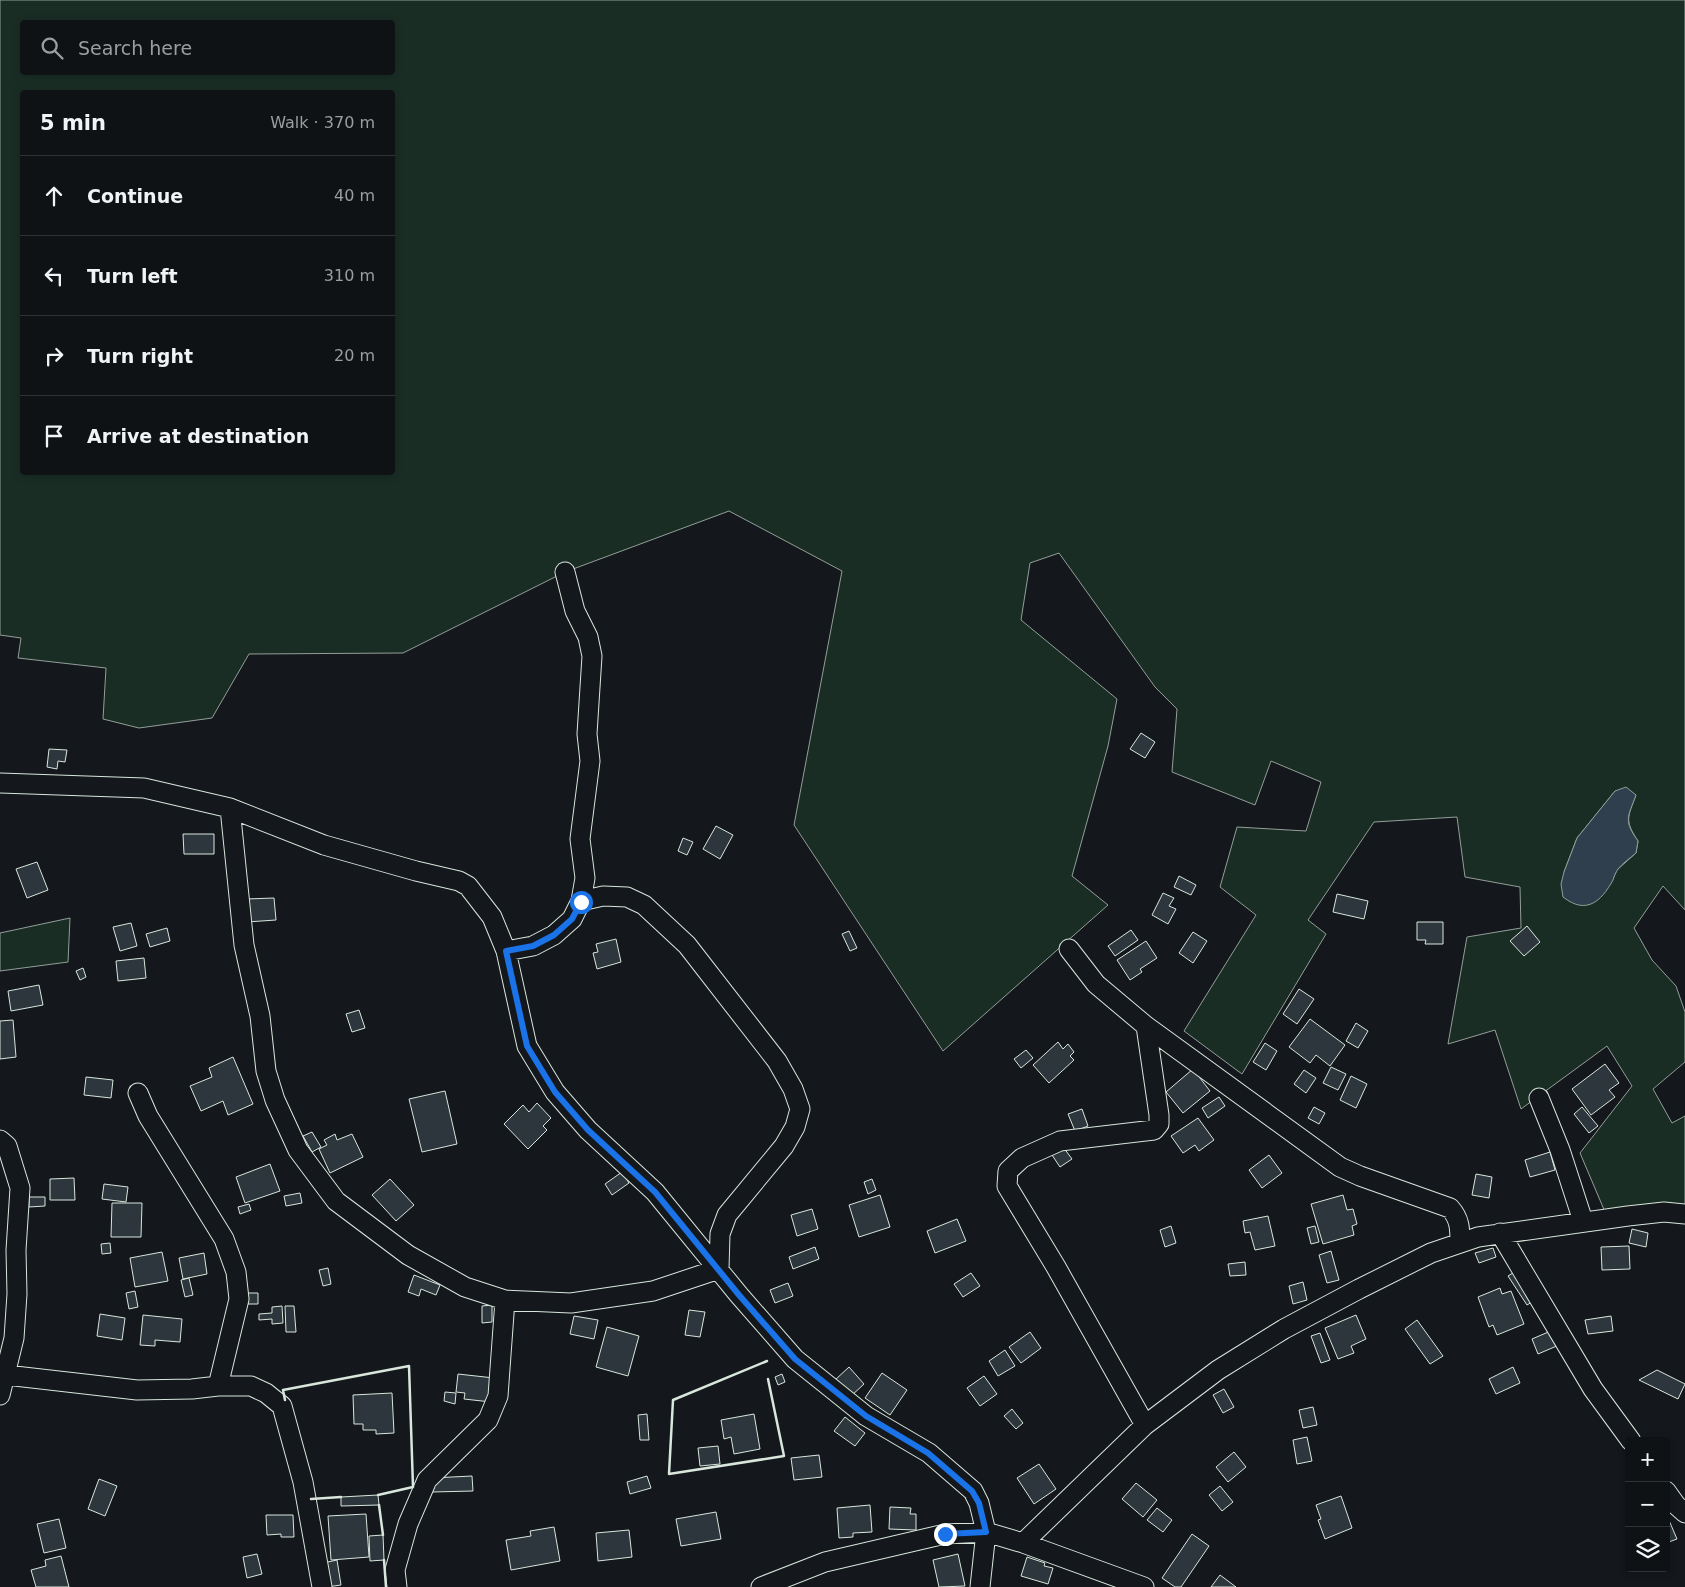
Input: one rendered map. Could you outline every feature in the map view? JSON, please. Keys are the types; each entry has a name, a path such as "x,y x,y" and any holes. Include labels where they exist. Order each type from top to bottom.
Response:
{"street":[{"path":"506,951 533,946 554,935 572,919 581,902 585,878 580,839 590,761 586,734 592,656 588,637 575,611 565,572"},
{"path":"0,783 144,788 230,808 324,845 459,881 468,886 492,917 506,951 527,1046 555,1092 588,1130 655,1192 719,1268 739,1295 795,1359 866,1416 928,1453 972,1491 979,1503 986,1532 980,1587"},
{"path":"230,808 244,945 260,1016 266,1071 275,1100 298,1150 336,1202 408,1255 465,1286 505,1300 571,1303 653,1290 719,1268"},
{"path":"581,902 603,896 627,897 644,905 687,945 777,1061 793,1089 800,1109 795,1127 784,1146 727,1215 720,1234 719,1268"},
{"path":"1069,949 1096,984 1146,1026 1340,1167 1450,1208 1458,1217 1460,1243"},
{"path":"1145,1425 1056,1267 1006,1186 1008,1171 1022,1158 1060,1141 1154,1130 1159,1124 1159,1115 1146,1026"},
{"path":"138,1093 148,1116 224,1239 236,1272 239,1299 218,1386"},
{"path":"1539,1098 1560,1150 1583,1221"},
{"path":"0,1140 7,1146 20,1188 16,1250 17,1294 14,1338 0,1395"},
{"path":"1023,1543 1145,1425 1218,1370 1284,1329 1359,1288 1431,1254 1478,1237 1583,1221 1664,1212 1685,1214"},
{"path":"1500,1233 1594,1388 1628,1437"},
{"path":"397,1587 395,1570 408,1524 428,1480 488,1420 498,1396 505,1300"},
{"path":"6,1375 137,1390 251,1386 266,1393 282,1406 303,1482 322,1587"},
{"path":"1670,1497 1685,1513"},
{"path":"761,1587 825,1562 945,1534 986,1532 1023,1543 1144,1587"}],"green space":[{"path":"0,0 1685,0 1685,910 1663,886 1634,928 1652,960 1676,986 1685,1012 1685,1062 1653,1089 1672,1123 1685,1116 1685,1209 1608,1219 1580,1153 1632,1086 1607,1046 1521,1109 1495,1030 1448,1044 1467,937 1521,928 1520,887 1465,877 1457,817 1374,822 1308,920 1326,934 1242,1074 1184,1031 1256,915 1220,887 1237,827 1306,831 1321,782 1271,761 1255,805 1172,772 1177,709 1155,687 1059,553 1030,563 1021,620 1117,699 1108,746 1072,876 1108,905 943,1051 794,825 842,571 729,511 565,572 403,653 249,654 212,718 139,728 103,719 106,668 18,658 21,638 0,635","holes":["1615,791 1636,795 1629,818 1629,823 1638,841 1636,853 1617,870 1612,881 1564,872 1577,838"]},
{"path":"70,918 68,962 0,971 0,933"}],"water":[{"path":"1626,787 1636,795 1628,818 1630,828 1638,841 1636,853 1618,869 1608,888 1598,900 1586,905 1571,902 1563,897 1561,884 1577,838 1615,791"}],"building":[{"path":"1141,733 1155,742 1145,758 1130,749"},
{"path":"49,749 67,750 65,762 58,761 57,769 47,767"},
{"path":"716,826 733,835 720,859 703,849"},
{"path":"183,834 214,834 214,854 184,854"},
{"path":"683,838 693,842 687,855 678,851"},
{"path":"37,862 48,890 27,898 16,869"},
{"path":"1179,876 1196,885 1191,895 1174,887"},
{"path":"1163,893 1174,898 1169,906 1176,909 1168,924 1152,915"},
{"path":"1337,894 1368,901 1364,919 1333,912"},
{"path":"274,898 276,920 247,922 246,899"},
{"path":"1417,922 1443,922 1443,944 1425,944 1426,940 1417,940"},
{"path":"131,923 137,946 120,951 113,927"},
{"path":"1527,926 1540,942 1524,956 1510,941"},
{"path":"167,928 170,941 150,947 146,934"},
{"path":"1131,930 1138,940 1115,956 1108,946"},
{"path":"849,931 857,948 850,951 842,934"},
{"path":"1193,932 1207,941 1193,963 1179,953"},
{"path":"616,939 621,962 597,969 593,953 598,952 596,944"},
{"path":"1146,941 1157,958 1140,969 1142,972 1130,980 1117,960"},
{"path":"144,958 146,978 118,981 116,961"},
{"path":"83,968 86,977 80,980 76,971"},
{"path":"39,985 43,1005 11,1011 8,991"},
{"path":"1299,989 1314,999 1297,1024 1283,1014"},
{"path":"359,1010 365,1028 352,1032 346,1014"},
{"path":"1310,1019 1345,1045 1330,1066 1316,1055 1310,1063 1289,1047"},
{"path":"13,1020 16,1057 0,1059 0,1021"},
{"path":"1356,1023 1368,1031 1358,1048 1346,1041"},
{"path":"1058,1042 1063,1049 1068,1044 1074,1052 1070,1056 1074,1060 1049,1083 1033,1065"},
{"path":"1265,1043 1277,1051 1266,1070 1253,1062"},
{"path":"1026,1050 1033,1058 1021,1068 1014,1059"},
{"path":"233,1057 253,1104 228,1115 223,1101 201,1111 190,1086 212,1077 209,1068"},
{"path":"1605,1064 1619,1083 1609,1090 1615,1097 1591,1115 1572,1089"},
{"path":"1331,1067 1346,1074 1338,1090 1323,1083"},
{"path":"1193,1069 1210,1091 1183,1113 1166,1092"},
{"path":"1304,1070 1316,1078 1306,1093 1294,1084"},
{"path":"1351,1076 1367,1084 1356,1108 1340,1100"},
{"path":"86,1077 113,1080 111,1098 84,1095"},
{"path":"445,1091 457,1144 422,1152 409,1099"},
{"path":"1219,1097 1225,1106 1208,1118 1202,1108"},
{"path":"537,1103 551,1118 543,1126 547,1130 528,1149 504,1124 523,1105 529,1112"},
{"path":"1314,1107 1325,1113 1319,1124 1308,1118"},
{"path":"1582,1107 1598,1126 1589,1133 1574,1114"},
{"path":"1082,1109 1088,1126 1075,1131 1068,1114"},
{"path":"1198,1118 1214,1140 1199,1151 1195,1145 1183,1153 1171,1136"},
{"path":"312,1132 321,1147 312,1152 303,1136"},
{"path":"335,1134 337,1140 352,1134 363,1157 330,1173 319,1149 327,1145 324,1140"},
{"path":"1061,1144 1072,1159 1060,1167 1050,1152"},
{"path":"1550,1152 1555,1170 1530,1177 1525,1160"},
{"path":"1269,1155 1282,1173 1262,1188 1249,1170"},
{"path":"270,1164 280,1191 245,1203 236,1177"},
{"path":"622,1172 629,1183 612,1195 605,1184"},
{"path":"1476,1174 1492,1177 1489,1198 1472,1195"},
{"path":"74,1178 75,1200 50,1200 50,1179"},
{"path":"390,1179 414,1205 396,1221 372,1195"},
{"path":"872,1179 876,1190 868,1194 864,1182"},
{"path":"104,1184 128,1187 126,1202 102,1199"},
{"path":"300,1193 302,1203 286,1206 284,1196"},
{"path":"880,1195 890,1227 859,1237 849,1205"},
{"path":"1343,1195 1347,1210 1353,1209 1357,1224 1352,1226 1354,1235 1323,1244 1311,1204"},
{"path":"29,1197 45,1197 45,1206 29,1207"},
{"path":"112,1203 142,1203 141,1237 111,1237"},
{"path":"249,1204 251,1210 240,1214 238,1207"},
{"path":"812,1209 818,1229 797,1236 791,1215"},
{"path":"1268,1216 1275,1246 1255,1250 1250,1232 1245,1233 1243,1221"},
{"path":"957,1219 966,1241 935,1253 927,1231"},
{"path":"1171,1226 1176,1243 1165,1247 1160,1230"},
{"path":"1315,1226 1319,1242 1311,1244 1307,1228"},
{"path":"1632,1229 1648,1233 1646,1247 1629,1243"},
{"path":"110,1243 111,1253 102,1254 101,1244"},
{"path":"1629,1246 1630,1269 1602,1270 1601,1247"},
{"path":"815,1247 819,1259 793,1269 789,1257"},
{"path":"1493,1248 1496,1257 1479,1263 1475,1253"},
{"path":"1331,1251 1339,1280 1327,1283 1319,1255"},
{"path":"162,1252 168,1281 135,1287 130,1258"},
{"path":"204,1253 207,1274 183,1279 179,1258"},
{"path":"1245,1262 1246,1275 1230,1276 1228,1264"},
{"path":"328,1268 331,1284 323,1286 319,1270"},
{"path":"1516,1271 1535,1300 1527,1305 1508,1276"},
{"path":"971,1273 980,1286 963,1297 954,1284"},
{"path":"414,1275 440,1285 436,1295 421,1289 419,1296 408,1292"},
{"path":"189,1278 193,1295 185,1297 181,1280"},
{"path":"1303,1282 1307,1300 1293,1304 1289,1286"},
{"path":"788,1283 793,1296 775,1303 770,1290"},
{"path":"1500,1288 1502,1294 1511,1291 1524,1324 1497,1335 1493,1325 1489,1327 1478,1297"},
{"path":"135,1291 138,1307 129,1309 126,1293"},
{"path":"248,1293 258,1293 258,1304 248,1304"},
{"path":"492,1305 492,1322 482,1323 482,1306"},
{"path":"282,1306 283,1323 272,1324 272,1319 259,1320 259,1314 272,1313 272,1307"},
{"path":"285,1306 294,1306 296,1332 286,1332"},
{"path":"689,1310 705,1312 700,1337 685,1335"},
{"path":"100,1314 125,1318 122,1340 97,1336"},
{"path":"143,1315 182,1319 180,1342 155,1340 155,1346 140,1345"},
{"path":"1356,1315 1366,1339 1351,1346 1354,1353 1338,1359 1325,1328"},
{"path":"574,1316 598,1320 594,1339 570,1334"},
{"path":"1611,1316 1613,1331 1588,1334 1585,1320"},
{"path":"1417,1320 1443,1356 1430,1364 1405,1329"},
{"path":"607,1327 639,1336 628,1376 596,1367"},
{"path":"1553,1330 1559,1345 1538,1354 1532,1339"},
{"path":"1030,1332 1041,1348 1021,1363 1009,1347"},
{"path":"1320,1333 1330,1360 1321,1363 1311,1336"},
{"path":"1005,1350 1015,1366 998,1376 989,1361"},
{"path":"849,1367 864,1384 850,1397 835,1380"},
{"path":"1513,1367 1520,1383 1496,1394 1489,1379"},
{"path":"1657,1370 1685,1384 1678,1399 1639,1380"},
{"path":"882,1373 907,1390 890,1415 865,1398"},
{"path":"458,1374 494,1378 491,1402 464,1399 465,1393 456,1392"},
{"path":"782,1374 785,1382 778,1385 775,1377"},
{"path":"984,1376 997,1394 980,1406 967,1388"},
{"path":"1224,1389 1234,1407 1223,1413 1213,1395"},
{"path":"445,1392 456,1393 455,1404 444,1401"},
{"path":"392,1393 394,1433 376,1434 376,1430 363,1430 363,1424 354,1424 353,1395"},
{"path":"1313,1407 1317,1425 1303,1428 1299,1410"},
{"path":"1012,1409 1023,1423 1016,1429 1004,1416"},
{"path":"647,1414 649,1440 640,1440 638,1415"},
{"path":"754,1414 760,1449 734,1454 731,1437 724,1439 721,1420"},
{"path":"845,1417 865,1433 855,1446 834,1431"},
{"path":"1307,1437 1312,1461 1297,1464 1293,1440"},
{"path":"718,1446 720,1464 700,1466 698,1448"},
{"path":"1234,1452 1246,1467 1228,1482 1216,1467"},
{"path":"819,1455 822,1477 794,1480 791,1458"},
{"path":"1039,1464 1056,1489 1034,1504 1017,1478"},
{"path":"472,1476 473,1491 432,1492 432,1478"},
{"path":"647,1476 651,1488 630,1494 627,1482"},
{"path":"99,1479 117,1486 105,1516 88,1509"},
{"path":"1136,1483 1157,1500 1143,1517 1122,1499"},
{"path":"1220,1486 1233,1502 1222,1511 1209,1495"},
{"path":"378,1495 379,1505 341,1506 341,1497"},
{"path":"1341,1496 1352,1528 1325,1539 1318,1520 1321,1519 1316,1505"},
{"path":"870,1505 872,1532 853,1533 853,1537 839,1538 837,1508"},
{"path":"890,1507 911,1508 910,1514 916,1514 916,1530 889,1529"},
{"path":"1157,1508 1172,1520 1163,1532 1147,1520"},
{"path":"716,1512 721,1539 681,1546 676,1519"},
{"path":"366,1514 369,1557 331,1560 328,1516"},
{"path":"266,1515 293,1515 294,1537 281,1537 281,1534 267,1535"},
{"path":"59,1519 66,1548 44,1553 37,1524"},
{"path":"1670,1523 1677,1539 1670,1542"},
{"path":"554,1527 560,1561 511,1570 506,1540 531,1536 530,1531"},
{"path":"629,1530 632,1557 598,1561 596,1533"},
{"path":"1192,1534 1209,1546 1181,1587 1175,1587 1162,1578"},
{"path":"383,1535 384,1560 370,1561 369,1536"},
{"path":"257,1554 262,1574 247,1578 243,1557"},
{"path":"958,1554 965,1586 939,1587 933,1560"},
{"path":"61,1556 69,1587 36,1587 31,1570 46,1566 45,1560"},
{"path":"1027,1557 1045,1563 1044,1566 1053,1568 1048,1584 1021,1576"},
{"path":"337,1560 341,1585 327,1587 323,1563"},
{"path":"1220,1575 1236,1587 1211,1587"}],"wall":[{"path":"767,1361 673,1400 669,1474 784,1456 768,1379"},
{"path":"285,1400 283,1390 409,1366 413,1487 378,1495"},
{"path":"311,1499 341,1497"},
{"path":"379,1505 383,1535"},
{"path":"384,1560 386,1587"}],"route":[{"path":"581,902 572,919 554,935 533,946 506,951 527,1046 555,1092 588,1130 655,1192 719,1268 739,1295 795,1359 866,1416 928,1453 972,1491 979,1503 986,1532 945,1534"}]}
